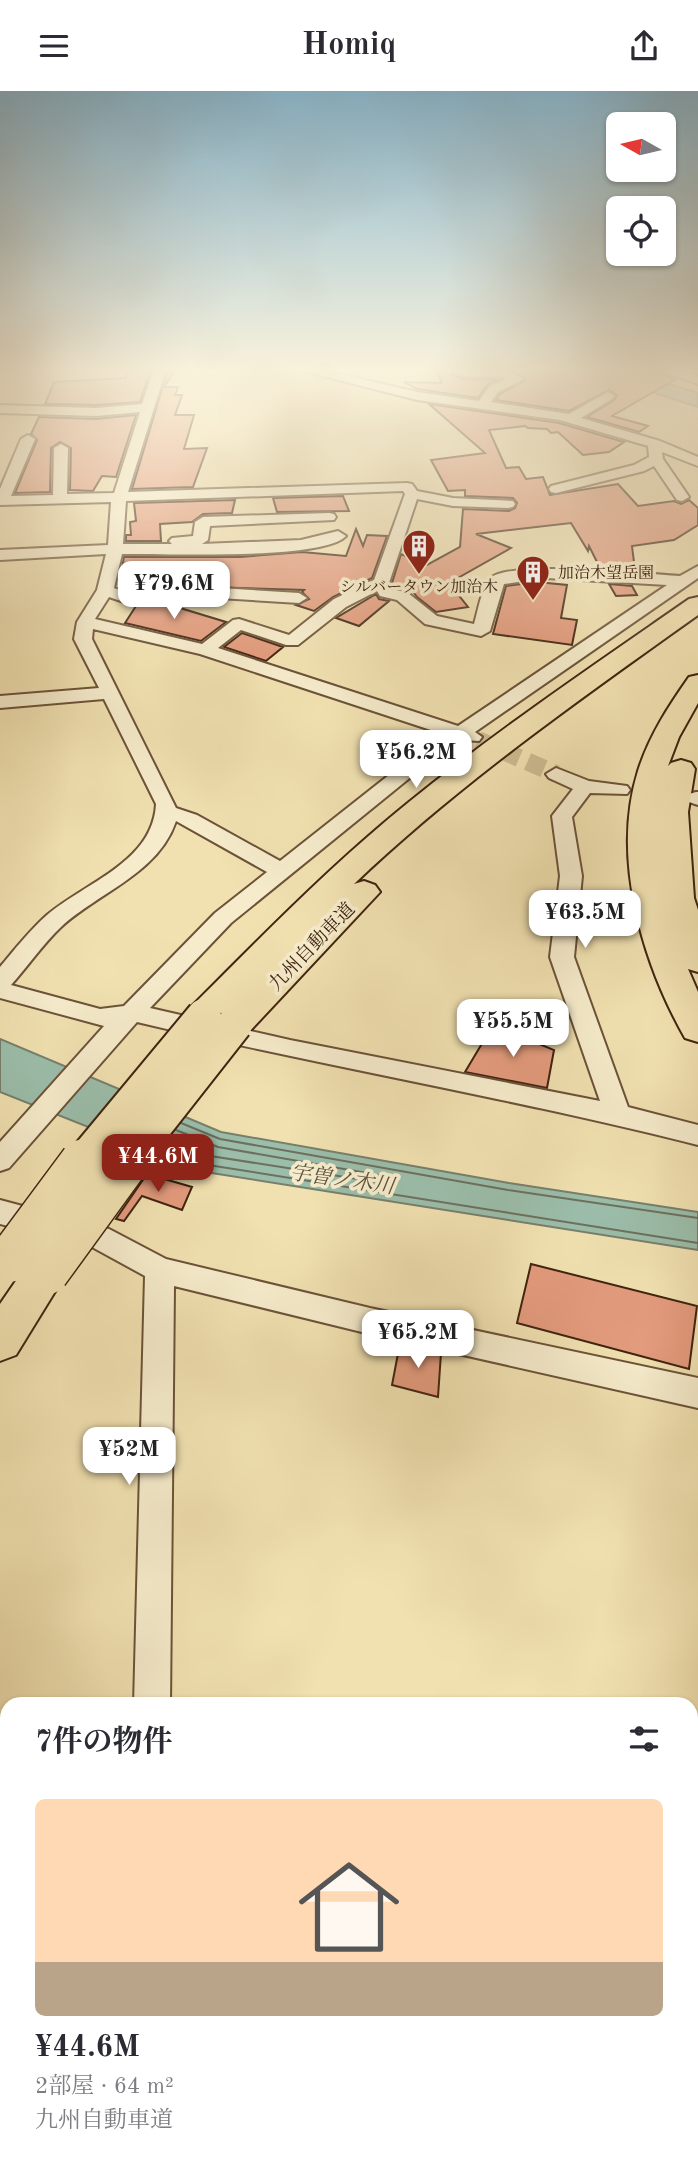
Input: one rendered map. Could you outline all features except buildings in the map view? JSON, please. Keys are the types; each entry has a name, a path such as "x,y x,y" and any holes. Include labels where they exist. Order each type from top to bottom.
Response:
{"highway":[{"name":"九州自動車道","path":"0,1341 19,1268 131,1155 220,1020 316,901 418,810 694,585"},
{"name":"九州自動車道","path":"220,1020 443,820 530,750 698,623"},
{"path":"698,683 664,739 654,768 647,807 644,859 665,960 698,1029"},
{"path":"698,728 682,764 673,812 678,898 698,960"}],"street":[{"path":"16,466 1,501 61,497 119,499 255,490 408,487 412,494 381,583 340,603 292,641 239,624 205,650"},
{"path":"61,466 61,497"},
{"path":"0,982 55,921 134,864 162,836 168,812 83,639 85,622 105,590 115,546 119,499 129,466"},
{"path":"556,489 642,466"},
{"path":"660,466 682,497"},
{"path":"673,466 678,468"},
{"path":"412,494 453,502 508,504"},
{"path":"0,555 200,540 203,522 329,517"},
{"path":"115,546 268,547 327,542 338,535"},
{"path":"381,583 386,593 402,596 431,620 481,631 490,597 498,580 546,573 694,585"},
{"path":"9,1144 223,918 415,764 469,736 694,585"},
{"path":"105,590 130,599 219,593 299,598"},
{"path":"85,622 205,650 469,736"},
{"path":"0,702 110,693"},
{"path":"556,774 585,787 620,790"},
{"path":"585,787 562,816 571,876 562,957 618,1115"},
{"path":"168,812 190,819 282,872"},
{"path":"0,990 100,1019 290,1049 618,1115 698,1135"},
{"path":"0,1212 99,1237 160,1270 370,1321 698,1393"},
{"path":"152,1697 160,1270"}],"water":[{"name":"宇曽ノ木川","path":"0,1039 221,1132 509,1183 698,1212 698,1250 199,1171 0,1092"}],"tunnel":[{"path":"478,740 556,774"}],"place":[{"name":"シルバータウン加治木","path":"419,576"},
{"name":"加治木望岳園","path":"533,602"}]}
